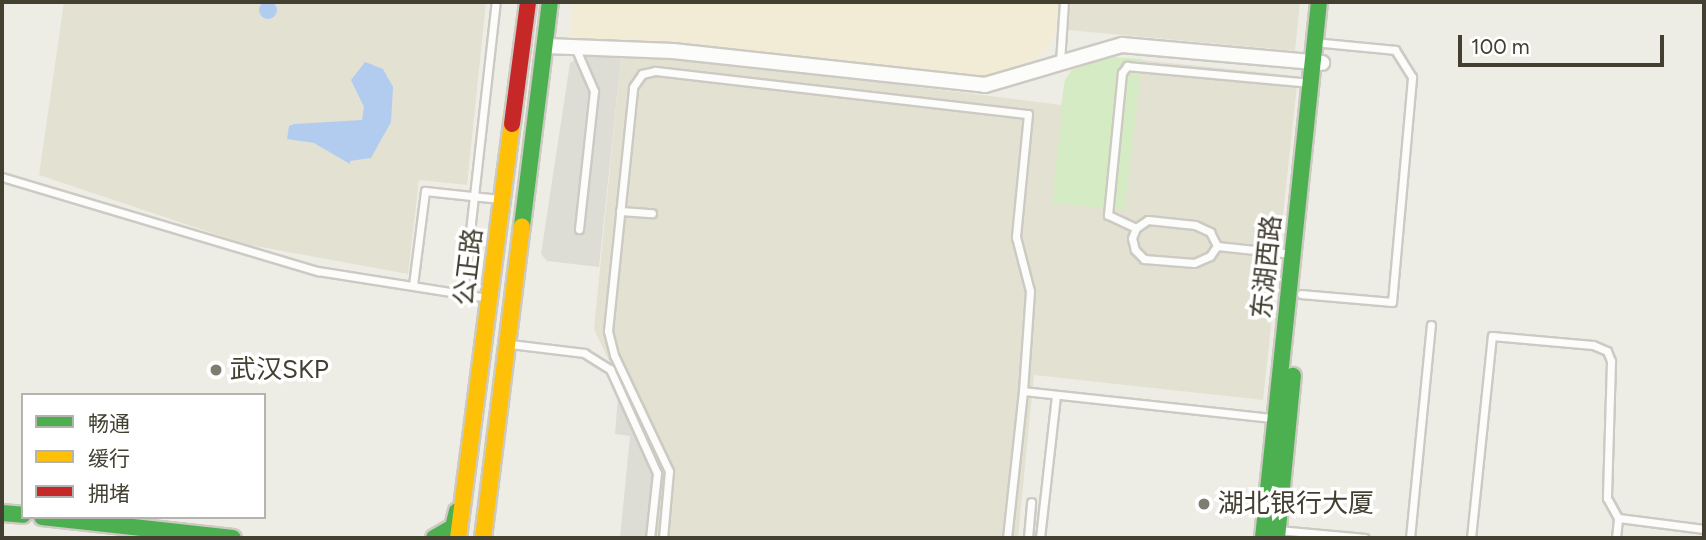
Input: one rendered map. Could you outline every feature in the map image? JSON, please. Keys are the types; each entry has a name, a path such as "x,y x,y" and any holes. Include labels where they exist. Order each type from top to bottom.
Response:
{"main road":[{"name":"公正路","path":"458,538 528,2"},
{"name":"公正路","path":"483,538 550,2"},
{"name":"东湖西路","path":"1278,534 1301,294 1319,2"},
{"name":"东湖西路","path":"1263,538 1311,83 1324,43 1329,2"},
{"path":"433,538 449,530 456,521 464,468 468,463"},
{"path":"2,513 21,515"},
{"path":"60,519 233,538"}],"street":[{"path":"546,47 673,51 985,85 1122,45 1317,63"}],"lane":[{"path":"463,294 496,2"},
{"path":"1060,62 1065,2"},
{"path":"1301,294 1392,302 1412,77 1395,50 1324,43"},
{"path":"575,46 594,91 579,229"},
{"path":"1136,228 1108,215 1122,73 1127,66 1311,83"},
{"path":"663,538 668,471 609,338 633,87 638,77 647,72 664,71 1028,114 1016,237 1030,291 1023,391 1007,538"},
{"path":"2,177 318,271 490,298"},
{"path":"414,285 425,191 503,199"},
{"path":"620,211 652,213"},
{"path":"1154,220 1195,225 1210,232 1217,246 1210,256 1195,263 1151,260 1135,250 1132,238 1142,222 1154,220"},
{"path":"1217,246 1293,254"},
{"path":"1410,538 1431,325"},
{"path":"1471,538 1492,336 1592,345 1607,351 1611,361 1607,498 1618,518 1616,538"},
{"path":"509,344 584,353 610,369 657,473 650,538"},
{"path":"1023,391 1275,418"},
{"path":"1040,538 1056,395"},
{"path":"1028,538 1031,502"},
{"path":"1618,518 1704,529"},
{"path":"1278,534 1364,538"}],"shaded area":[{"path":"64,2 486,2 467,185 419,180 408,274 245,244 39,175"},
{"path":"573,2 1058,2 1055,36 1047,49 1034,60 989,77 569,40"},
{"path":"1071,2 1300,2 1295,51 1068,30"},
{"path":"585,54 621,57 599,267 547,261 541,254 570,63"},
{"path":"621,57 711,61 1061,105 1065,80 1072,70 1111,57 1298,76 1263,400 1034,375 1018,538 655,538 661,470 594,329"},
{"path":"618,397 653,477 647,538 620,538 630,436 615,434"}],"green space":[{"path":"1111,57 1142,59 1125,210 1052,203 1065,80 1072,70"}],"water":[{"path":"264,1 272,1 277,10 275,17 264,19 259,14 259,6"},
{"path":"365,62 383,69 393,87 391,122 371,158 350,161 350,164 314,143 287,139 289,126 294,124 362,120 364,107 351,80"}],"traffic: fast":[{"path":"522,226 550,2"},
{"path":"1263,538 1319,2"},
{"path":"1277,538 1293,376"},
{"path":"434,538 453,527 457,511"},
{"path":"2,513 21,515"},
{"path":"60,519 233,538"}],"traffic: slow":[{"path":"458,538 512,124"},
{"path":"483,538 522,226"}],"traffic: jam":[{"path":"512,124 528,2"}],"place":[{"name":"武汉SKP","path":"216,370"},
{"name":"湖北银行大厦","path":"1204,504"}]}
